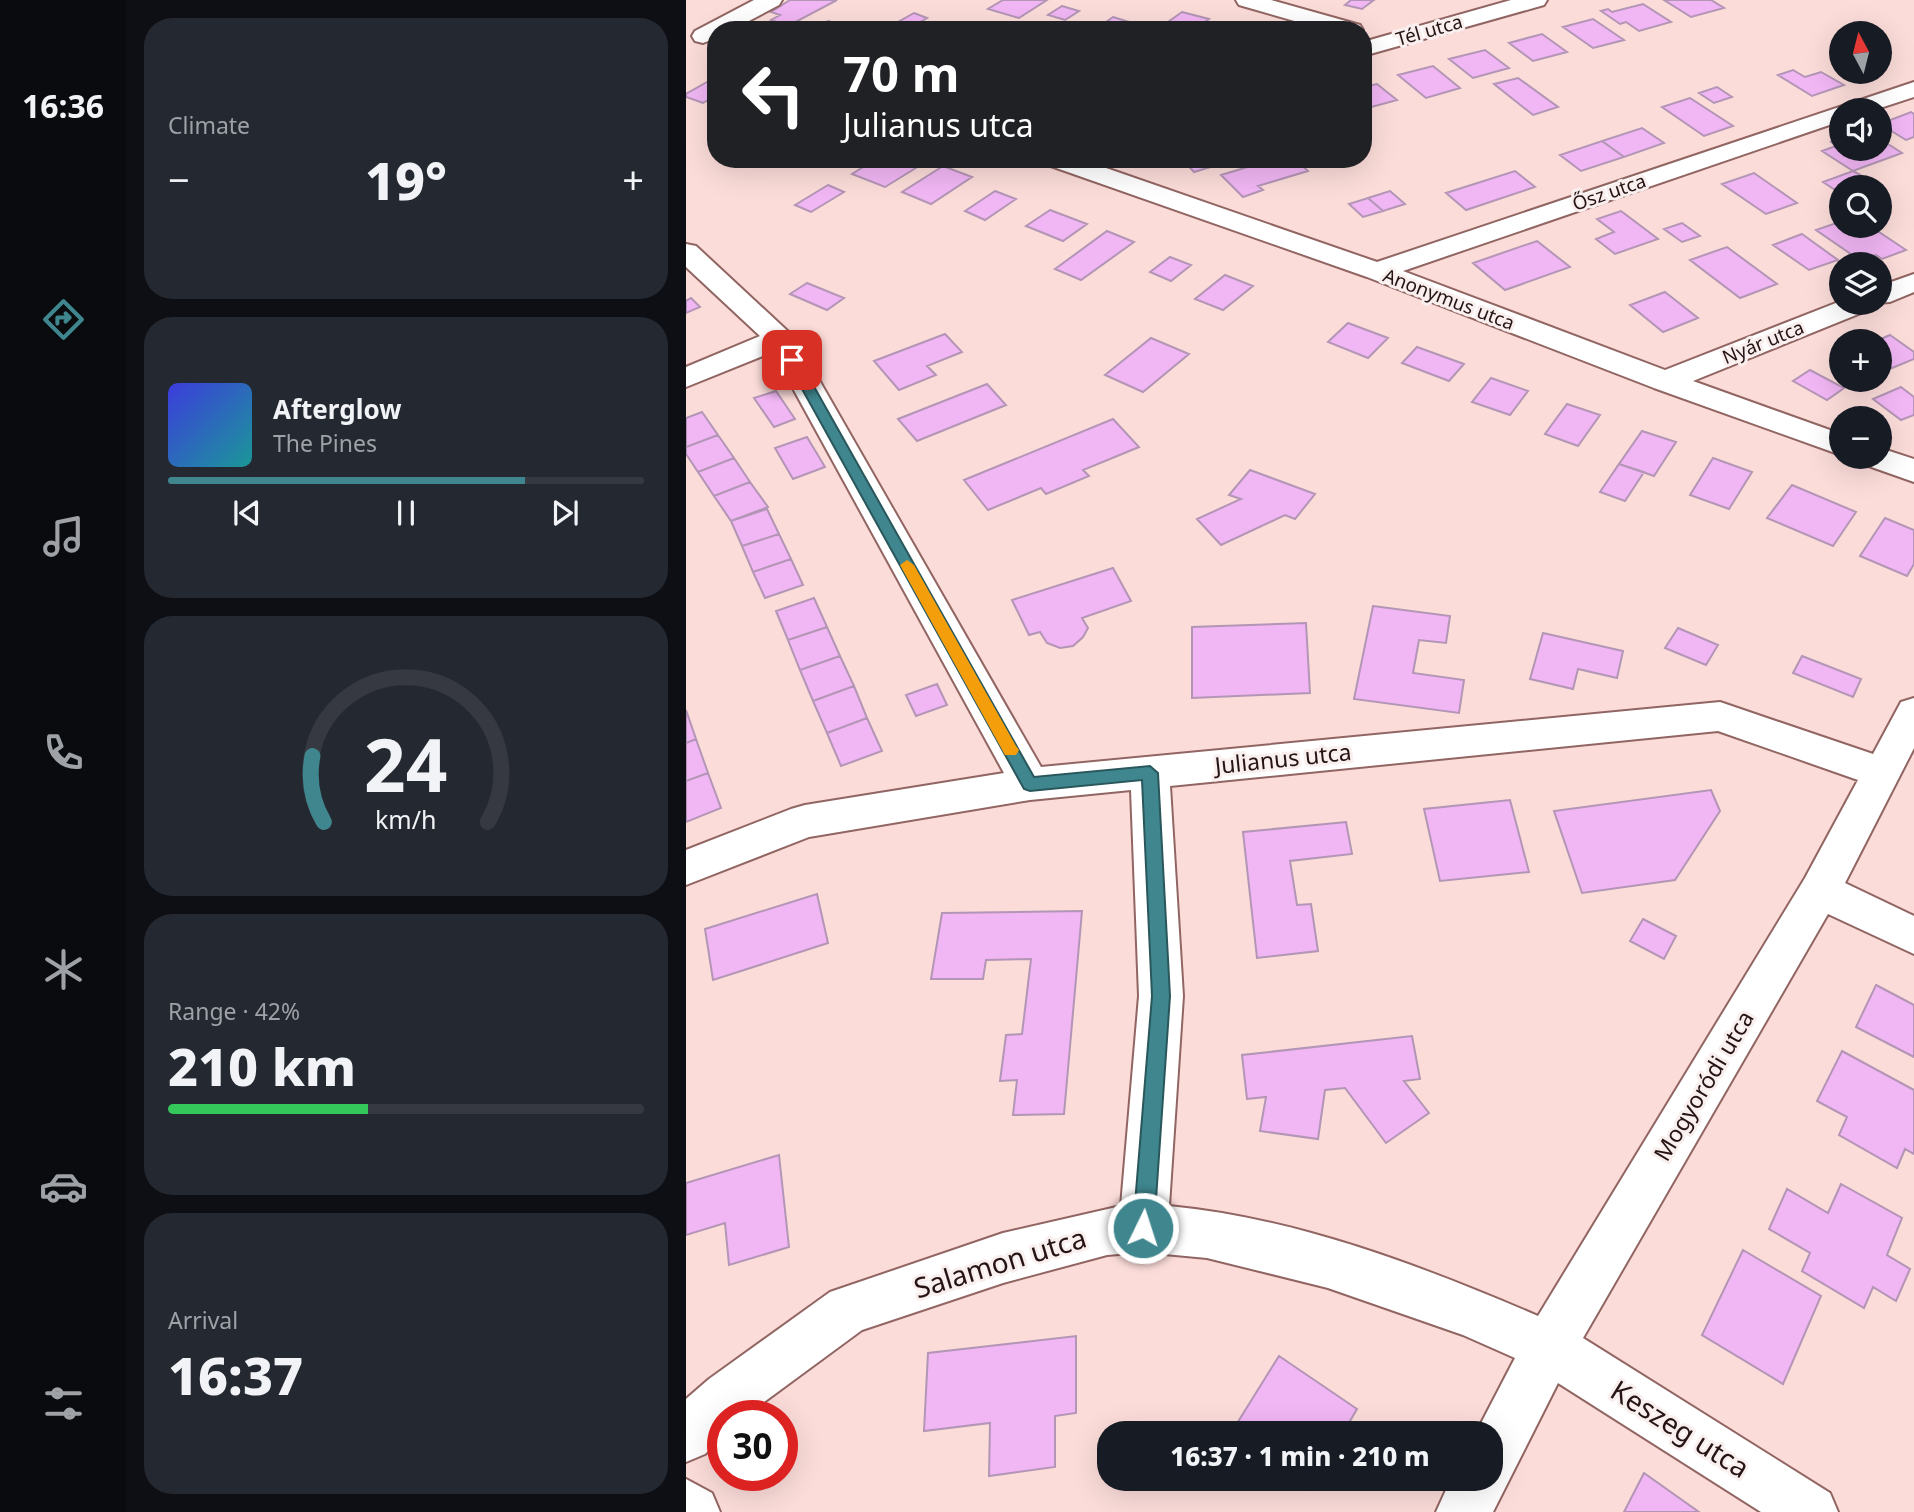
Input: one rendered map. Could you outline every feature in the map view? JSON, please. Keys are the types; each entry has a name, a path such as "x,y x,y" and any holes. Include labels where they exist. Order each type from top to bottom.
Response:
{"street":[{"path":"731,21 771,0"},
{"path":"1247,0 1320,21"},
{"name":"Tél utca","path":"1372,46 1536,0"},
{"path":"1372,36 1391,41"},
{"path":"1887,98 1914,89"},
{"name":"Ősz utca","path":"1377,271 1829,117"},
{"name":"Anonymus utca","path":"1080,168 1377,271 1665,382 1829,441"},
{"path":"686,251 780,338 1030,784"},
{"path":"1892,291 1914,282"},
{"name":"Nyár utca","path":"1665,382 1831,315"},
{"path":"686,377 780,338"},
{"path":"1892,463 1914,471"},
{"name":"Mogyoródi utca","path":"1503,1436 1549,1347 1820,890 1914,712"},
{"name":"Julianus utca","path":"686,868 805,821 1030,784 1720,716 1882,772"},
{"path":"1143,1228 1161,996 1150,773"},
{"path":"1820,890 1914,936"},
{"name":"Salamon utca","path":"686,1435 727,1397 848,1310 1003,1258 1107,1231 1143,1228 1207,1234 1328,1263 1469,1312 1549,1347"},
{"name":"Keszeg utca","path":"1549,1347 1811,1512"},
{"path":"1463,1512 1474,1491"},
{"path":"686,1506 693,1512"}],"building":[{"path":"790,0 837,0 797,21 774,21 771,20 780,15 771,12"},
{"path":"1003,0 1047,0 1019,18 988,9"},
{"path":"1351,0 1374,0 1362,9 1345,5"},
{"path":"1664,0 1711,0 1724,8 1691,17"},
{"path":"1643,4 1671,22 1639,31 1626,22 1620,24 1601,11 1608,9 1612,12"},
{"path":"1062,6 1079,11 1065,20 1048,15"},
{"path":"1182,12 1209,19 1206,21 1169,21"},
{"path":"914,13 927,18 922,21 900,21"},
{"path":"1113,17 1126,21 1107,21"},
{"path":"1593,19 1624,40 1593,48 1563,27"},
{"path":"1542,34 1567,52 1533,61 1509,43"},
{"path":"1485,50 1509,68 1473,78 1449,59"},
{"path":"1433,66 1460,88 1426,98 1398,75"},
{"path":"1793,70 1805,77 1821,72 1829,77 1829,84 1844,85 1812,96 1778,75"},
{"path":"1518,78 1558,107 1533,115 1494,84"},
{"path":"707,82 707,101 703,103 686,97 686,94"},
{"path":"1377,84 1397,100 1372,107 1372,85"},
{"path":"1717,87 1732,97 1714,103 1699,93"},
{"path":"1690,98 1733,126 1704,136 1662,107"},
{"path":"1911,112 1914,114 1914,137 1906,140 1892,131 1892,119"},
{"path":"1642,128 1664,143 1624,157 1602,141"},
{"path":"1602,141 1624,157 1581,171 1560,155"},
{"path":"1892,147 1902,153 1892,157"},
{"path":"1838,161 1880,161 1853,171"},
{"path":"862,168 916,168 885,187 852,174"},
{"path":"940,168 948,168 972,177 931,204 902,192"},
{"path":"1190,168 1207,168 1194,172"},
{"path":"1244,168 1305,168 1308,171 1258,186 1263,190 1243,197 1221,175"},
{"path":"1515,171 1535,187 1466,210 1446,193"},
{"path":"1853,171 1860,175 1842,175"},
{"path":"1754,173 1797,203 1766,214 1722,184"},
{"path":"828,185 844,192 811,212 795,205"},
{"path":"995,191 1016,199 985,220 965,211"},
{"path":"1390,191 1405,204 1383,211 1368,198"},
{"path":"1368,198 1383,211 1363,217 1349,204"},
{"path":"1050,210 1087,224 1063,241 1026,226"},
{"path":"1621,211 1658,239 1615,254 1596,239 1614,232 1597,219"},
{"path":"1682,223 1700,236 1682,242 1664,229"},
{"path":"1829,225 1829,238 1888,238 1906,250 1892,255 1892,252 1848,252 1816,230"},
{"path":"1107,231 1134,242 1081,280 1055,269"},
{"path":"1802,234 1829,254 1829,263 1809,270 1773,245"},
{"path":"1537,241 1570,267 1505,290 1473,263"},
{"path":"1727,247 1777,284 1740,298 1690,260"},
{"path":"1170,257 1191,265 1171,281 1150,272"},
{"path":"1225,275 1253,286 1223,310 1195,299"},
{"path":"807,283 844,298 827,310 790,294"},
{"path":"1665,292 1698,318 1663,332 1630,305"},
{"path":"691,298 700,307 686,313 686,301"},
{"path":"1348,323 1388,338 1368,358 1328,342"},
{"path":"945,334 962,352 927,366 936,375 899,390 874,361"},
{"path":"1892,336 1914,352 1914,359 1892,368"},
{"path":"1151,338 1189,354 1143,392 1105,375"},
{"path":"1417,347 1464,364 1449,381 1402,363"},
{"path":"1810,370 1829,380 1829,392 1838,392 1827,400 1793,381"},
{"path":"1491,378 1528,391 1510,415 1472,402"},
{"path":"987,384 1006,405 917,441 898,419"},
{"path":"1901,387 1914,397 1914,415 1901,420 1892,413 1892,406 1882,406 1873,399"},
{"path":"776,391 795,419 774,427 754,398"},
{"path":"1567,404 1600,415 1578,446 1545,434"},
{"path":"702,412 718,435 686,447 686,418"},
{"path":"1113,419 1139,447 1083,470 1089,476 1046,494 1041,488 988,510 964,480"},
{"path":"1642,431 1676,442 1654,476 1619,464"},
{"path":"718,435 734,458 698,472 686,454 686,447"},
{"path":"807,437 825,467 793,479 775,448"},
{"path":"734,458 750,482 714,496 698,472"},
{"path":"1713,458 1752,472 1729,509 1690,495"},
{"path":"1619,464 1644,472 1625,501 1600,492"},
{"path":"1250,470 1315,494 1295,519 1285,515 1221,545 1197,519 1241,499 1229,495"},
{"path":"750,482 768,507 731,521 714,496"},
{"path":"1792,485 1856,512 1833,546 1767,518"},
{"path":"767,509 779,534 742,546 731,521"},
{"path":"1885,518 1914,530 1914,564 1907,576 1860,556"},
{"path":"779,534 791,559 753,572 742,546"},
{"path":"791,559 803,585 765,598 753,572"},
{"path":"1113,568 1131,601 1082,618 1088,628 1073,646 1060,648 1047,643 1040,632 1029,635 1012,600"},
{"path":"814,598 827,627 788,640 776,611"},
{"path":"1373,606 1450,616 1446,643 1419,640 1413,673 1464,680 1459,713 1354,699"},
{"path":"1306,623 1310,693 1192,698 1192,627"},
{"path":"827,627 840,656 800,670 788,640"},
{"path":"1678,628 1718,645 1706,665 1665,648"},
{"path":"1543,633 1623,651 1617,678 1578,669 1573,689 1530,679"},
{"path":"840,656 854,686 813,701 800,670"},
{"path":"1802,656 1861,679 1853,697 1793,673"},
{"path":"937,684 947,705 916,716 906,695"},
{"path":"854,686 867,718 827,733 813,701"},
{"path":"686,710 696,739 686,743"},
{"path":"867,718 882,751 841,766 827,733"},
{"path":"696,739 708,773 686,781 686,743"},
{"path":"708,773 721,808 686,822 686,781"},
{"path":"1711,790 1720,811 1675,880 1582,893 1554,811"},
{"path":"1510,800 1529,872 1440,881 1424,809"},
{"path":"1346,822 1352,854 1290,861 1297,905 1311,904 1318,951 1257,958 1243,832"},
{"path":"817,894 828,943 713,980 705,929"},
{"path":"1082,911 1064,1114 1013,1115 1017,1080 1000,1081 1006,1035 1022,1034 1031,959 986,960 983,979 931,979 942,913"},
{"path":"1643,919 1676,936 1664,959 1630,941"},
{"path":"1876,985 1914,1005 1914,1057 1856,1027"},
{"path":"1412,1036 1420,1079 1404,1081 1429,1113 1386,1143 1345,1088 1325,1090 1318,1139 1260,1131 1266,1097 1247,1099 1242,1055"},
{"path":"1842,1051 1914,1090 1914,1154 1905,1149 1897,1168 1839,1135 1847,1117 1817,1101"},
{"path":"779,1155 789,1247 729,1265 725,1223 686,1235 686,1183"},
{"path":"1841,1184 1902,1218 1887,1255 1910,1269 1896,1301 1873,1287 1864,1308 1802,1271 1810,1253 1769,1229 1787,1189 1828,1213"},
{"path":"1743,1250 1821,1296 1783,1384 1702,1335"},
{"path":"1076,1336 1076,1413 1055,1416 1055,1467 989,1476 990,1423 924,1431 928,1353"},
{"path":"1279,1356 1357,1409 1350,1421 1238,1421"},
{"path":"1644,1473 1699,1512 1624,1512"}],"slow traffic":[{"path":"907,565 1011,750"}],"route":[{"path":"792,360 1030,784 1150,773 1161,996 1143,1228"}]}
